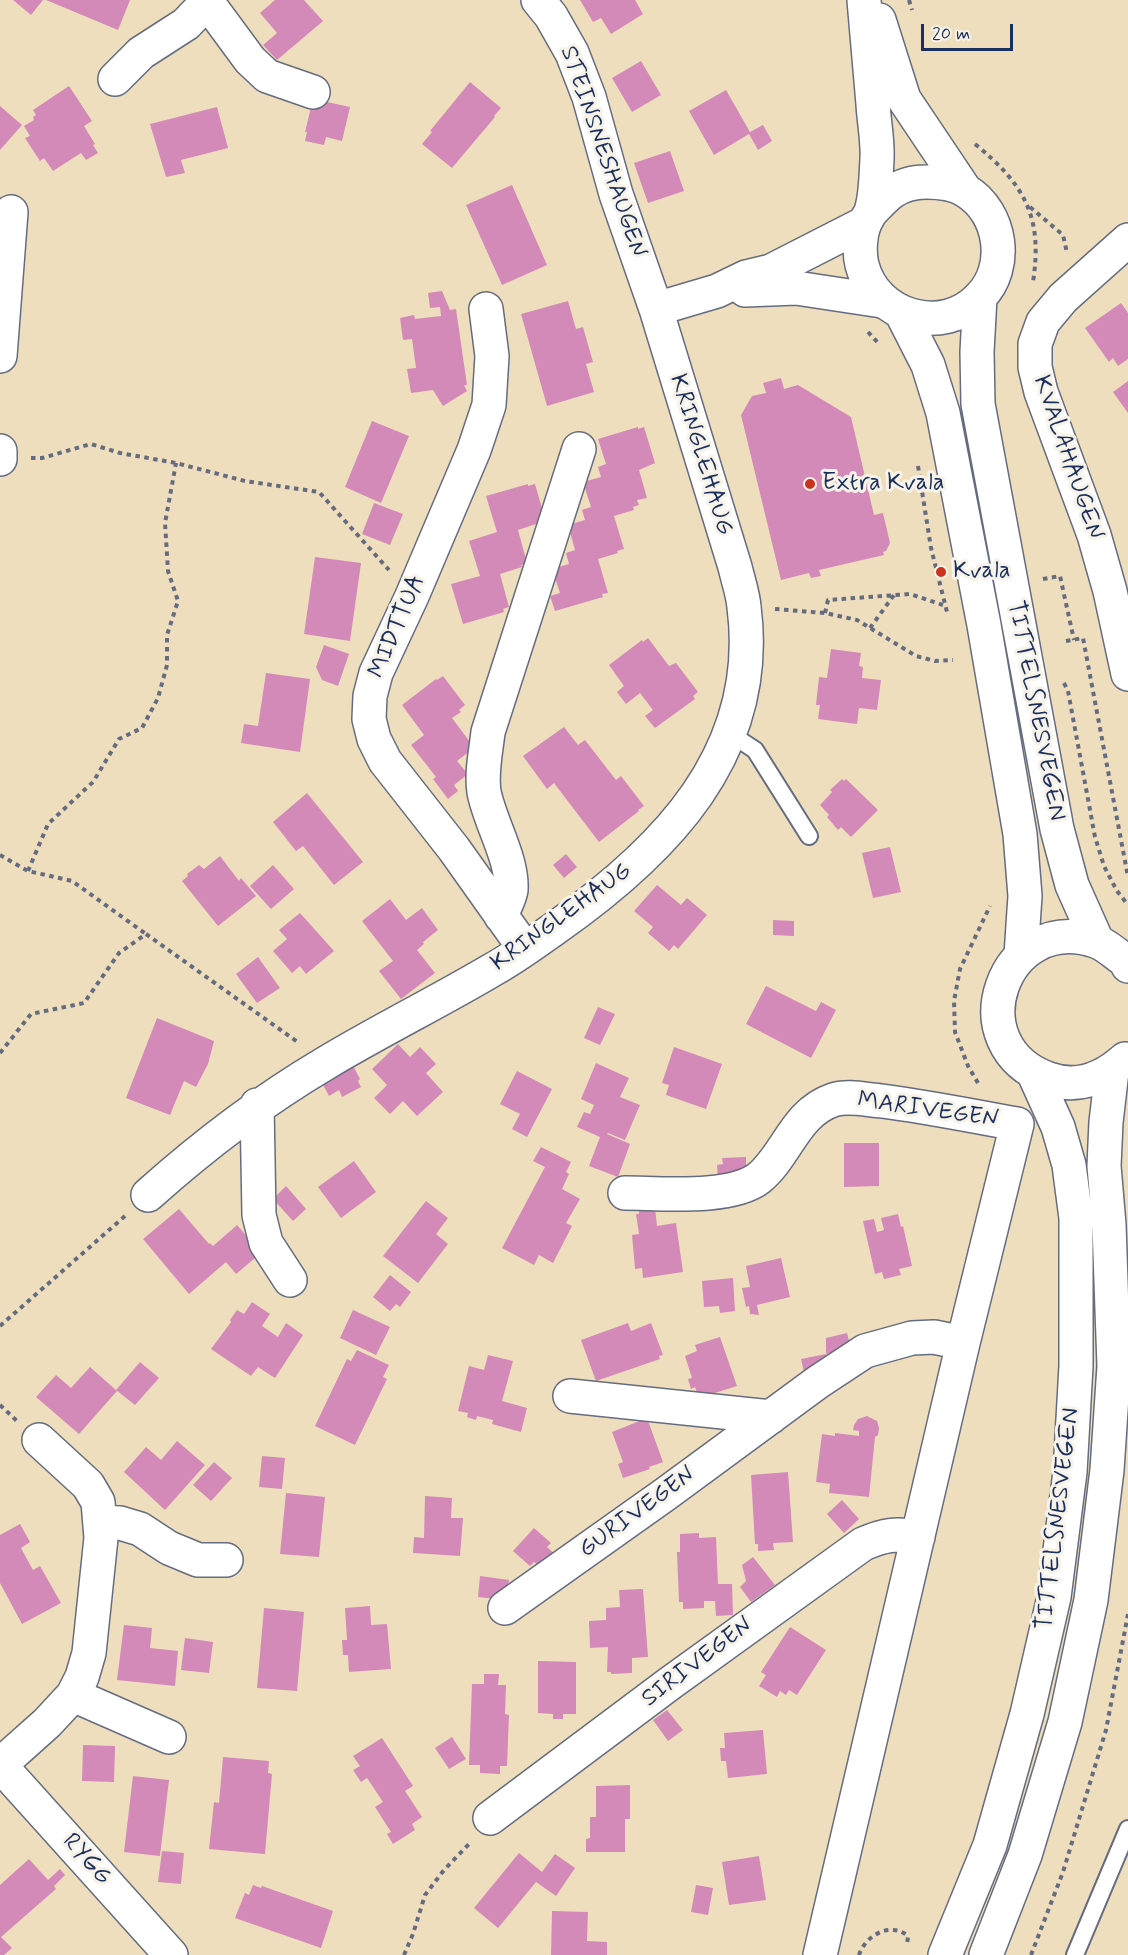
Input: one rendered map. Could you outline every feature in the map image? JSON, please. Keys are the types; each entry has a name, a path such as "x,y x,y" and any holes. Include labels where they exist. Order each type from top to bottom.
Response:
{"street":[{"name":"STEINSNESHAUGEN","path":"538,0 551,16 572,53 589,98 616,194 656,309"},
{"path":"864,0 877,156 869,217 861,236 861,264 869,284 892,307"},
{"path":"717,291 796,288 892,307 929,320 957,314 980,297 994,277 999,253 996,228 984,207 965,190 904,99 873,0"},
{"path":"114,79 141,53 186,24 209,1 250,60 267,76 313,92"},
{"path":"656,309 717,291 746,277 771,271 869,217 892,191 915,182 942,182 965,190"},
{"path":"0,356 11,212"},
{"name":"KVALAHAUGEN","path":"1128,240 1063,298 1043,322 1035,344 1035,367 1041,392 1094,535 1110,591 1128,674"},
{"name":"TITTELSNESVEGEN","path":"980,297 977,352 978,404 1057,829 1072,885 1097,941"},
{"name":"TITTELSNESVEGEN","path":"892,307 928,364 943,413 982,614 1020,834 1025,896 1022,955"},
{"name":"MIDTTUA","path":"486,309 492,356 489,405 474,450 412,596 376,673 370,696 369,719 374,739 385,761 454,849 525,949"},
{"name":"KRINGLEHAUG","path":"148,1195 194,1153 257,1105 327,1062 495,969 592,902 639,862 678,822 717,763 729,733 744,674 744,607 735,567 656,309"},
{"path":"501,916 511,891 508,867 484,790 488,732 579,450"},
{"path":"0,451 0,459"},
{"path":"1120,1063 1087,1082 1060,1083 1034,1074 1016,1060 1003,1040 997,1018 998,994 1007,973 1022,955 1045,941 1071,936 1097,941 1125,961 1128,966"},
{"name":"TITTELSNESVEGEN","path":"987,1955 1025,1855 1065,1722 1091,1600 1107,1470 1114,1366 1109,1225 1104,1166 1106,1122 1120,1063"},
{"name":"TITTELSNESVEGEN","path":"945,1955 990,1845 1027,1714 1054,1597 1070,1472 1076,1366 1076,1218 1069,1165 1058,1127 1034,1074"},
{"name":"MARIVEGEN","path":"625,1193 722,1192 758,1179 816,1107 835,1099 853,1098 920,1106 1017,1124 963,1343"},
{"path":"257,1105 259,1215 266,1243 290,1280"},
{"name":"GURIVEGEN","path":"505,1608 818,1382 865,1351 912,1338 934,1337 963,1343"},
{"path":"820,1955 963,1343"},
{"path":"570,1396 771,1417"},
{"name":"RYGG","path":"39,1440 88,1485 98,1502 101,1522 89,1653 82,1677 73,1695 47,1723 0,1765 171,1955"},
{"path":"101,1522 120,1523 141,1529 169,1548 198,1560 226,1560"},
{"name":"SIRIVEGEN","path":"490,1818 863,1544 884,1535 903,1534 918,1537"},
{"path":"73,1695 169,1737"}],"lane":[{"path":"729,733 755,750 808,836"},
{"path":"1075,1955 1128,1829"}],"path":[{"path":"867,331 882,347"},
{"path":"42,458 91,444 120,453 245,481 319,492 412,596"},
{"path":"28,871 48,824 93,782 119,739 142,728 158,699 167,665 167,635 178,601 168,571 165,523 176,464"},
{"path":"917,464 931,548 948,616"},
{"path":"1038,580 1060,576 1074,640"},
{"path":"825,613 828,600 894,595 910,594 944,605"},
{"path":"870,628 894,595"},
{"path":"744,607 825,613 856,620 916,656 935,661 953,660"},
{"path":"1066,642 1083,638 1128,877"},
{"path":"0,855 28,871 72,881 327,1062"},
{"path":"983,1118 982,1090 968,1066 955,1032 954,1001 960,969 989,912 992,901"},
{"path":"0,1053 31,1014 84,1002 119,953 146,934"},
{"path":"0,1326 148,1195"},
{"path":"1031,1955 1063,1872 1106,1730 1128,1614"},
{"path":"404,1955 425,1895 490,1818"},
{"path":"859,1955 864,1943 873,1935 891,1929 904,1932 908,1936 907,1945"}],"building":[{"path":"13,0 43,0 31,15"},
{"path":"46,0 130,0 118,30"},
{"path":"275,0 304,0 323,21 277,60 263,45 277,33 260,13"},
{"path":"580,0 635,0 643,14 611,34 601,18 593,22"},
{"path":"641,61 661,95 632,112 612,78"},
{"path":"470,82 501,108 452,168 422,144"},
{"path":"69,86 92,121 84,126 98,153 86,160 81,153 53,171 44,158 40,161 25,138 30,136 24,126 34,120 33,117 36,115 33,110"},
{"path":"726,90 750,132 763,125 772,141 758,150 749,134 714,155 689,111"},
{"path":"313,99 350,107 342,141 326,137 324,145 305,141"},
{"path":"0,106 22,125 0,150"},
{"path":"217,107 228,148 181,160 185,173 166,177 150,124"},
{"path":"670,151 684,191 648,203 634,163"},
{"path":"512,185 547,265 502,285 466,205"},
{"path":"442,291 450,310 456,309 467,385 464,385 467,391 443,406 433,390 411,393 407,369 416,368 412,339 403,340 400,318 414,315 415,319 441,316 440,307 430,308 428,293"},
{"path":"568,301 576,329 583,327 593,362 586,364 594,392 547,406 521,314"},
{"path":"1121,303 1128,313 1128,359 1118,366 1113,358 1109,362 1085,328"},
{"path":"781,378 784,389 798,385 851,417 874,515 883,513 890,543 883,552 884,555 819,570 821,576 811,578 809,573 781,580 741,415 752,396 766,393 763,383"},
{"path":"1128,381 1128,413 1113,392"},
{"path":"372,421 409,436 381,503 345,487"},
{"path":"638,427 638,429 644,427 655,463 639,470 647,498 637,500 639,505 633,507 634,510 614,516 624,549 598,559 608,593 602,594 603,597 555,611 550,596 560,593 552,569 569,564 566,553 575,550 568,525 585,520 582,510 591,507 583,482 601,477 598,467 606,464 598,439"},
{"path":"528,484 528,486 535,484 545,519 518,530 527,563 521,565 522,567 500,574 509,607 503,609 504,612 463,624 451,584 480,576 469,541 497,532 486,496"},
{"path":"374,503 403,514 390,545 362,534"},
{"path":"315,557 361,563 350,641 304,634"},
{"path":"648,638 669,666 676,663 698,692 693,696 695,699 655,728 645,716 653,710 640,693 626,704 617,692 624,686 609,665"},
{"path":"324,645 349,654 338,686 322,680 316,667"},
{"path":"831,649 861,653 859,666 863,667 862,678 881,680 877,710 859,708 857,724 818,719 820,705 816,705 819,677 827,678"},
{"path":"266,673 310,679 300,752 241,743 244,724 258,726"},
{"path":"443,676 465,705 459,710 461,712 452,718 473,746 457,761 468,774 454,785 458,791 448,799 433,779 436,777 411,745 424,735 402,705"},
{"path":"564,727 578,745 585,740 616,780 621,776 644,806 599,842 554,783 547,789 523,756"},
{"path":"842,779 844,781 846,779 878,810 851,837 841,827 838,830 820,805 832,792 830,790"},
{"path":"307,793 363,862 334,885 303,846 296,851 273,822"},
{"path":"890,847 901,892 873,898 862,853"},
{"path":"566,854 577,867 564,878 553,865"},
{"path":"220,856 239,881 241,878 256,896 218,926 182,881 199,865 204,869"},
{"path":"273,865 294,889 271,909 250,886"},
{"path":"657,885 681,905 687,898 707,915 678,949 674,945 669,951 648,933 653,927 634,911"},
{"path":"390,899 406,920 422,908 438,930 417,950 435,973 401,999 379,971 393,961 362,921"},
{"path":"300,913 334,951 306,974 300,966 292,973 273,951 287,939 279,930"},
{"path":"773,920 794,921 794,936 773,935"},
{"path":"258,957 280,988 257,1003 236,974"},
{"path":"766,986 816,1011 821,1002 836,1010 811,1058 746,1024"},
{"path":"598,1007 615,1014 600,1045 584,1038"},
{"path":"157,1018 214,1041 208,1064 196,1087 184,1081 170,1115 126,1098"},
{"path":"398,1044 410,1057 420,1047 436,1064 426,1073 443,1092 417,1116 403,1101 390,1114 374,1098 387,1085 372,1069"},
{"path":"674,1047 722,1064 706,1109 666,1095 669,1085 662,1083"},
{"path":"351,1062 360,1079 358,1081 361,1087 342,1097 339,1090 329,1096 320,1079"},
{"path":"596,1063 629,1078 620,1097 640,1105 625,1140 607,1134 630,1144 618,1177 589,1166 600,1137 577,1127 584,1112 590,1114 594,1105 581,1099"},
{"path":"517,1071 552,1089 527,1137 512,1129 520,1114 500,1104"},
{"path":"844,1143 879,1143 879,1186 844,1187"},
{"path":"541,1147 571,1162 566,1172 569,1174 562,1189 580,1199 566,1223 572,1226 553,1263 539,1255 534,1265 502,1248 545,1167 533,1161"},
{"path":"746,1157 746,1169 718,1180 717,1165 723,1164 722,1158"},
{"path":"354,1161 376,1192 341,1218 318,1187"},
{"path":"286,1186 306,1209 293,1221 273,1199"},
{"path":"426,1201 448,1218 436,1234 448,1244 418,1283 383,1256"},
{"path":"655,1208 657,1226 676,1223 683,1272 643,1278 642,1268 635,1269 632,1235 639,1234 636,1214 639,1214 639,1210"},
{"path":"179,1209 209,1244 213,1246 237,1225 261,1253 236,1274 226,1262 189,1294 143,1239"},
{"path":"898,1214 912,1266 899,1269 901,1275 884,1279 882,1272 875,1274 863,1221 874,1219 877,1232 884,1230 881,1218"},
{"path":"781,1258 790,1297 757,1305 759,1315 750,1314 742,1288 750,1287 746,1266"},
{"path":"390,1275 411,1292 400,1307 396,1304 390,1311 373,1297"},
{"path":"733,1278 735,1311 720,1313 719,1306 704,1307 702,1281"},
{"path":"252,1302 270,1314 262,1326 278,1337 286,1323 303,1335 275,1378 258,1367 251,1376 211,1349 237,1310 244,1314"},
{"path":"353,1310 390,1327 376,1355 340,1338"},
{"path":"628,1323 631,1331 651,1323 663,1355 659,1356 660,1359 596,1381 581,1340"},
{"path":"847,1333 851,1348 826,1354 826,1338"},
{"path":"720,1337 737,1386 699,1398 695,1387 691,1389 688,1379 692,1378 685,1356 697,1351 695,1345"},
{"path":"357,1350 389,1365 383,1377 387,1379 355,1445 315,1426 347,1359 351,1361"},
{"path":"826,1354 829,1367 804,1372 801,1359"},
{"path":"488,1355 513,1361 502,1401 527,1408 521,1432 492,1424 493,1420 477,1416 476,1420 467,1417 468,1413 458,1411 469,1366 484,1370"},
{"path":"140,1362 159,1378 135,1405 116,1390"},
{"path":"90,1367 117,1391 79,1434 36,1397 56,1375 71,1388"},
{"path":"867,1416 877,1421 879,1428 878,1435 875,1437 869,1497 829,1493 830,1484 816,1482 822,1434 859,1436 859,1431 853,1430 854,1425 858,1419"},
{"path":"647,1418 663,1462 623,1478 618,1464 623,1462 612,1432"},
{"path":"177,1441 205,1465 165,1510 124,1472 146,1447 161,1460"},
{"path":"262,1456 285,1458 282,1489 259,1487"},
{"path":"214,1462 232,1478 211,1501 193,1485"},
{"path":"788,1472 793,1542 773,1543 774,1550 758,1551 758,1544 755,1544 751,1475"},
{"path":"286,1493 325,1497 319,1557 280,1554"},
{"path":"425,1496 452,1498 451,1518 463,1518 460,1556 413,1553 414,1537 424,1538"},
{"path":"842,1500 859,1519 844,1533 827,1514"},
{"path":"20,1524 30,1542 21,1548 33,1570 40,1566 61,1603 22,1624 0,1583 0,1535"},
{"path":"534,1528 551,1543 547,1547 556,1555 543,1570 534,1562 530,1566 513,1551"},
{"path":"699,1533 699,1538 716,1537 718,1584 732,1584 733,1615 716,1616 715,1601 704,1601 704,1608 683,1609 683,1602 679,1602 677,1552 680,1552 680,1534"},
{"path":"753,1557 775,1585 751,1602 740,1587 746,1581 742,1565"},
{"path":"480,1576 509,1580 506,1600 478,1597"},
{"path":"643,1589 648,1657 632,1658 632,1673 611,1674 607,1672 608,1647 590,1648 589,1621 606,1620 606,1608 620,1607 619,1590"},
{"path":"370,1606 371,1625 387,1624 391,1669 349,1672 348,1655 343,1655 342,1640 347,1640 345,1608"},
{"path":"264,1608 304,1612 297,1691 257,1688"},
{"path":"124,1625 152,1628 150,1648 178,1651 175,1686 117,1680"},
{"path":"790,1627 826,1650 797,1695 789,1690 786,1695 780,1691 777,1697 759,1686 766,1675 761,1672"},
{"path":"185,1638 213,1642 209,1673 181,1670"},
{"path":"538,1661 576,1662 576,1714 563,1714 563,1719 553,1719 553,1714 538,1713"},
{"path":"484,1674 499,1674 498,1685 506,1685 505,1714 509,1715 507,1766 500,1766 500,1774 480,1773 480,1765 469,1765 472,1684 484,1684"},
{"path":"667,1710 683,1730 668,1741 653,1720"},
{"path":"763,1730 767,1774 728,1778 726,1761 721,1761 720,1748 725,1748 724,1733"},
{"path":"452,1737 466,1759 449,1769 435,1748"},
{"path":"382,1738 413,1786 405,1791 422,1817 412,1824 415,1830 393,1844 387,1834 391,1832 375,1807 383,1802 367,1778 361,1782 353,1770 360,1766 353,1756"},
{"path":"83,1745 115,1746 114,1782 82,1781"},
{"path":"223,1757 269,1761 268,1773 272,1774 265,1854 209,1849 214,1802 219,1803"},
{"path":"133,1776 169,1780 160,1856 124,1852"},
{"path":"630,1785 630,1819 625,1819 625,1852 586,1852 586,1839 590,1838 590,1817 596,1817 596,1786"},
{"path":"162,1851 184,1853 181,1884 158,1882"},
{"path":"519,1853 542,1872 555,1854 575,1868 556,1896 536,1882 498,1928 474,1908"},
{"path":"759,1856 766,1900 729,1905 722,1862"},
{"path":"29,1859 48,1880 60,1869 65,1875 54,1886 56,1889 1,1937 12,1948 4,1955 0,1955 0,1885"},
{"path":"253,1885 261,1888 262,1886 333,1911 321,1948 235,1918 245,1893 249,1895"},
{"path":"696,1885 713,1888 708,1915 691,1912"},
{"path":"552,1911 588,1912 587,1941 607,1942 607,1955 551,1955"}],"place":[{"name":"Extra Kvala","path":"810,484"},
{"name":"Kvala","path":"941,572"}]}
